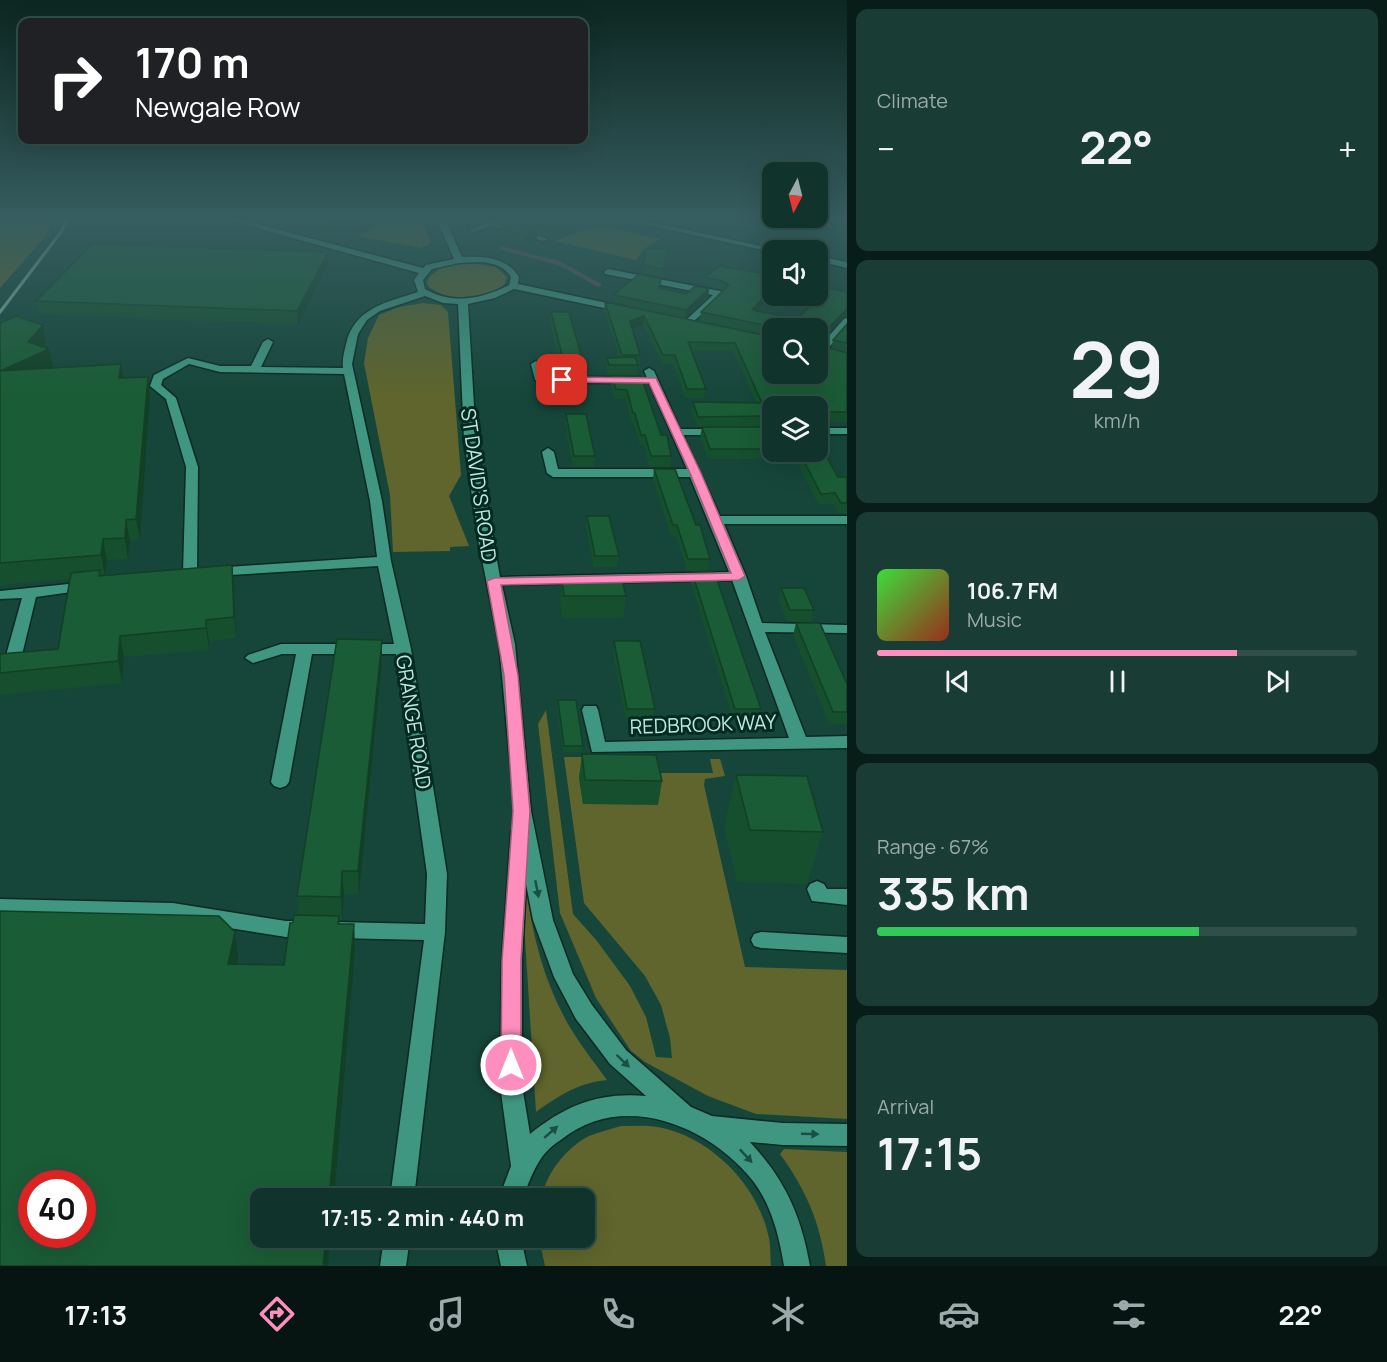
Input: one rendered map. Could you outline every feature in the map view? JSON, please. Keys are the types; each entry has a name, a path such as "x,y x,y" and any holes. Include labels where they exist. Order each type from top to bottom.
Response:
{"street":[{"path":"419,278 421,290 446,299 464,301 499,294 513,286 631,310"},
{"path":"513,286 515,278"},
{"path":"639,278 720,294 688,323"},
{"name":"GRANGE ROAD","path":"403,1188 435,932 436,866 403,649 384,561 376,501 347,371 351,340 363,318 376,309 425,293"},
{"name":"ST DAVID'S ROAD","path":"464,301 465,373 470,440 511,675 522,811 543,920 564,977 584,1012 618,1057 682,1113"},
{"path":"677,320 699,325"},
{"path":"828,345 847,321"},
{"path":"254,370 268,342"},
{"path":"347,371 220,369 188,361 165,372 155,383 157,389 171,398 192,468 184,574 384,561"},
{"path":"536,364 540,380 651,376 696,473 739,576 799,742"},
{"path":"828,431 847,431"},
{"path":"677,432 737,432"},
{"path":"549,452 553,473 696,473"},
{"path":"716,520 847,520"},
{"path":"494,581 739,576"},
{"path":"0,595 99,585"},
{"path":"0,664 12,663 30,593"},
{"path":"757,627 847,629"},
{"path":"280,782 306,649"},
{"path":"253,658 275,650 403,649"},
{"name":"REDBROOK WAY","path":"590,710 598,748 847,742"},
{"name":"ST DAVID'S ROAD","path":"522,811 512,960 511,1085 523,1165"},
{"path":"817,889 819,896 847,897"},
{"path":"0,907 173,911 286,928 435,932"},
{"path":"761,940 847,945"},
{"name":"ST DAVID'S ROAD","path":"515,1188 523,1165 538,1143 556,1126 578,1114 603,1107 628,1104 655,1106 682,1113 710,1127 738,1147 762,1172 781,1203 793,1236 797,1266"},
{"path":"710,1127 783,1134 847,1135"},
{"path":"393,1266 396,1248"},
{"path":"510,1248 514,1266"}],"green space":[{"path":"0,278 9,278 0,288"},
{"path":"430,278 507,278 505,284 497,289 467,298 447,296 429,287 427,282"},
{"path":"423,303 441,305 448,312 461,475 449,496 469,546 450,547 450,551 393,552 390,495 364,363 368,338 379,315 399,307"},
{"path":"546,710 573,914 597,941 630,986 646,1017 656,1057 672,1058 670,1038 661,1005 645,976 584,903 564,757 585,757 588,774 579,775 583,804 648,773 713,773 710,759 720,759 725,776 705,779 704,785 745,967 847,970 847,1119 756,1114 708,1096 645,1062 631,1051 596,998 560,913 538,724"},
{"path":"522,892 527,892 537,944 553,993 572,1031 607,1080 587,1084 570,1091 536,1112"},
{"path":"621,1126 653,1126 677,1132 712,1152 742,1180 753,1197 762,1215 769,1238 771,1266 545,1266 541,1248 595,1248 595,1188 544,1188 552,1171 565,1154 593,1135"},
{"path":"784,1149 847,1152 847,1266 826,1266 816,1221 797,1180 780,1154"}],"building":[{"path":"59,278 314,278 297,311 36,301"},
{"path":"634,278 661,279 659,288 686,294 695,286 709,289 686,310 614,295"},
{"path":"710,278 762,278 762,298 752,310 792,318 762,318 762,325 701,312 729,285"},
{"path":"830,288 847,292 847,309 828,328 828,318 798,318 811,306 828,306"},
{"path":"605,302 762,335 762,384 828,384 828,348 847,353 847,412 828,412 828,396 762,396 762,403 735,343 688,342 706,389 687,389 675,355 663,355 644,316 630,321 640,355 622,355"},
{"path":"551,312 569,312 583,362 564,362"},
{"path":"16,316 43,325 28,342 49,349 0,371 0,323"},
{"path":"847,324 847,343 833,340"},
{"path":"635,357 638,365 609,365 607,358"},
{"path":"121,364 119,378 148,377 136,519 126,520 125,538 103,539 101,555 0,563 0,371"},
{"path":"612,376 641,376 661,435 667,435 671,456 651,456 645,435 641,435 635,413 633,413 627,390 616,389"},
{"path":"693,402 762,403 762,416 698,417"},
{"path":"566,414 586,414 595,456 574,456"},
{"path":"702,427 762,427 762,449 710,449"},
{"path":"828,459 838,477 847,477 847,503 841,503 835,493 821,494 805,462 828,462"},
{"path":"654,469 675,469 696,525 700,525 710,559 688,559 677,525 673,525"},
{"path":"587,516 609,516 619,556 595,556"},
{"path":"232,565 234,617 206,620 206,628 120,636 118,661 0,673 0,654 58,649 71,573 100,570 99,576"},
{"path":"714,571 761,709 735,709 692,572"},
{"path":"562,579 622,580 626,596 564,596"},
{"path":"781,588 804,588 814,610 790,610"},
{"path":"796,623 820,623 847,684 847,712 833,712"},
{"path":"337,639 382,640 358,871 342,871 341,897 297,896"},
{"path":"614,641 640,641 655,709 627,709"},
{"path":"558,700 576,700 583,746 564,746"},
{"path":"582,754 656,755 662,781 585,780"},
{"path":"736,775 807,776 823,832 750,830"},
{"path":"0,911 219,916 235,932 228,964 284,965 290,923 293,923 294,915 339,916 338,924 354,924 330,1188 250,1188 250,1248 325,1248 323,1266 0,1266"}],"waterway":[{"path":"586,278 599,285"}],"railway":[{"path":"0,312 26,278"}],"route":[{"path":"511,1065 512,960 522,811 511,675 494,581 739,576 696,473 653,380 562,380"}]}
